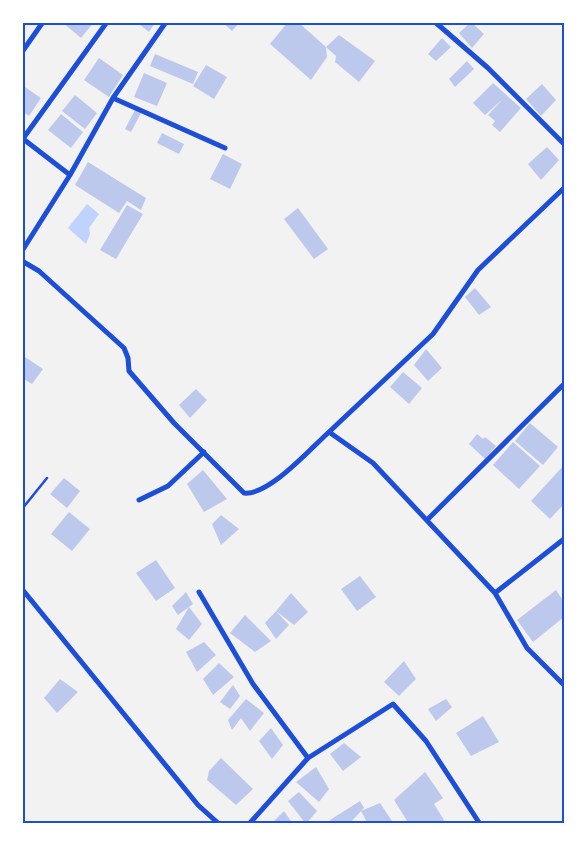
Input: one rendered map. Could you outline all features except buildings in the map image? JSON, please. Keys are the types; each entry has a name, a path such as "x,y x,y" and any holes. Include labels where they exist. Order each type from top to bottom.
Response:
{"street":[{"path":"22,52 43,22"},
{"path":"70,175 23,139 107,22"},
{"path":"22,251 70,175 113,98 166,22"},
{"path":"435,22 488,68 564,144"},
{"path":"113,98 225,148"},
{"path":"22,261 39,271 124,348 128,358 129,372 174,422 244,493 254,494 273,483 433,334 478,270 564,188"},
{"path":"427,520 564,384"},
{"path":"329,432 373,463 496,593 527,648 564,685"},
{"path":"139,500 168,486 204,452"},
{"path":"496,593 564,539"},
{"path":"22,589 198,805 219,824"},
{"path":"199,592 253,684 308,758"},
{"path":"249,824 308,758 393,704 426,741 480,824"}],"path":[{"path":"22,508 47,478"}],"water":[{"path":"87,204 99,214 89,228 90,234 86,244 68,228"}]}
